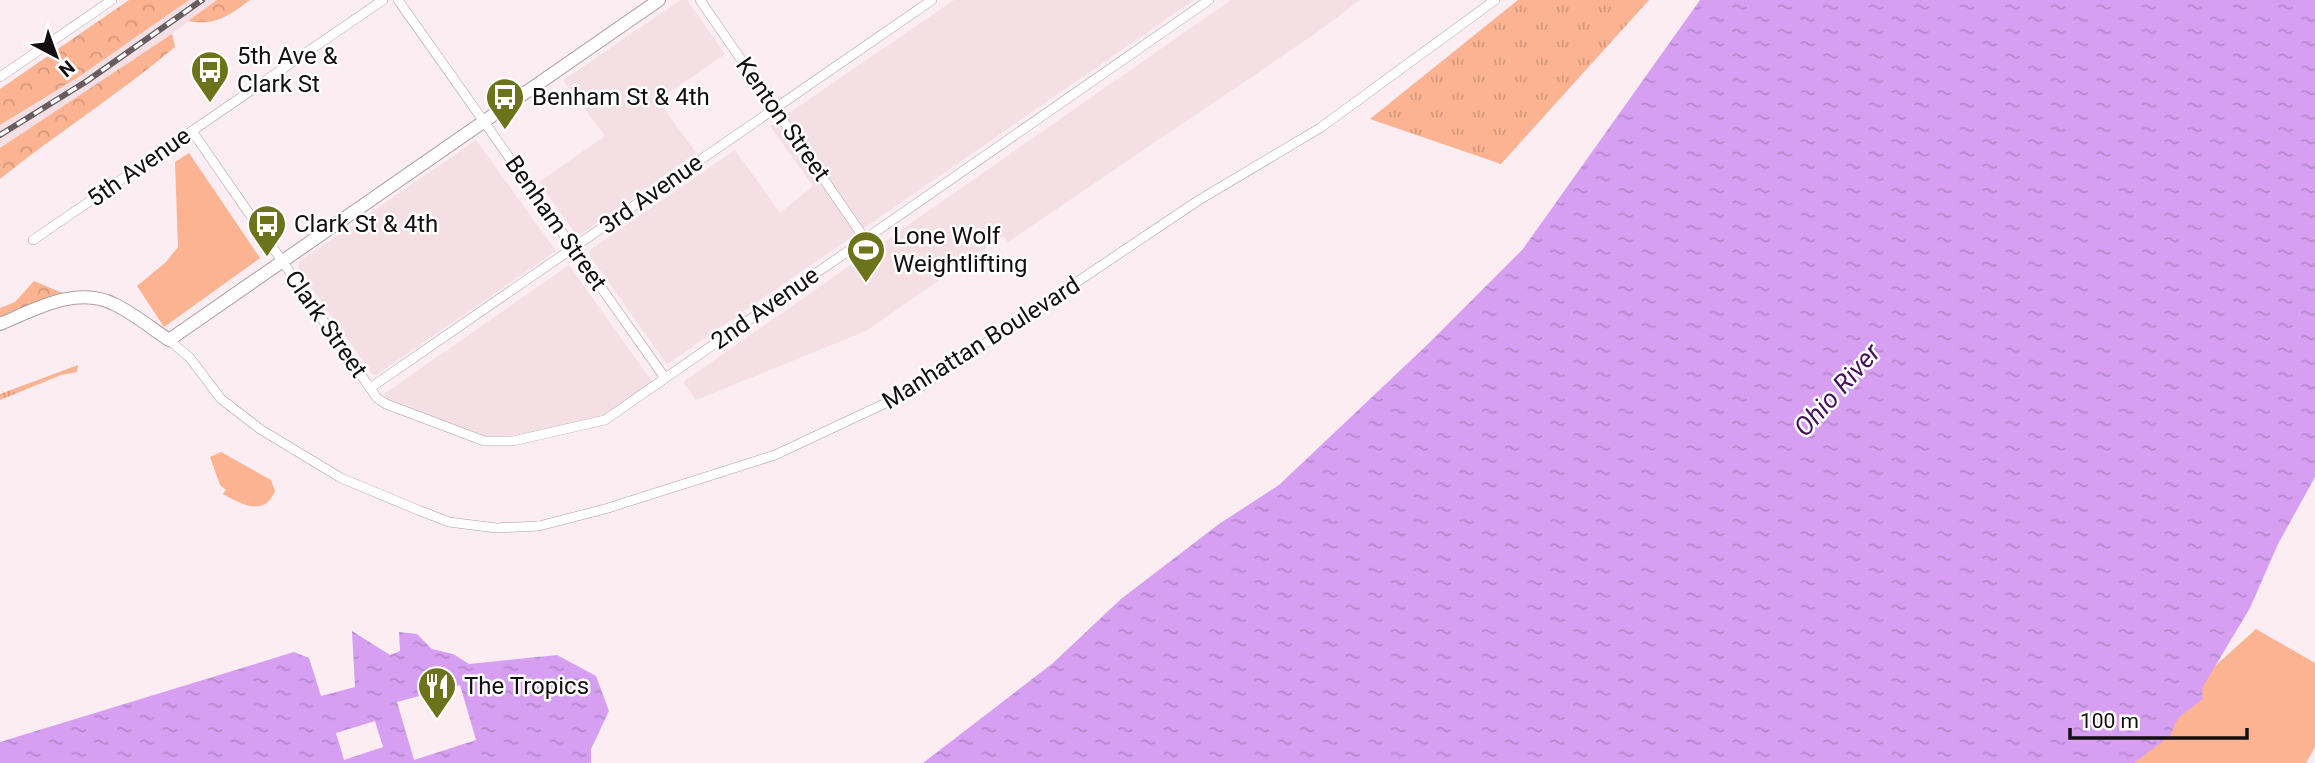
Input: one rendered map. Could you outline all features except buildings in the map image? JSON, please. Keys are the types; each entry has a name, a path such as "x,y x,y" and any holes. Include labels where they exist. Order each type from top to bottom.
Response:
{"street":[{"path":"0,77 111,0"},
{"name":"5th Avenue","path":"33,240 383,0"},
{"name":"Benham Street","path":"398,0 665,378"},
{"path":"0,324 57,301 93,298 113,302 169,340 659,0"},
{"name":"Kenton Street","path":"700,0 865,239"},
{"name":"3rd Avenue","path":"370,388 932,0"},
{"name":"2nd Avenue","path":"474,437 484,441 513,440 606,420 1209,0"},
{"name":"Manhattan Boulevard","path":"169,340 190,358 221,399 293,451 341,478 449,522 496,528 540,526 635,501 775,455 922,386 1199,200 1320,128 1495,0"},
{"name":"Clark Street","path":"192,131 370,388 386,404 474,437"}],"shaded area":[{"path":"189,0 217,0 140,58 0,148 0,125 80,76"},
{"path":"681,0 687,0 725,54 658,100 696,153 581,234 575,233 539,182 605,136 563,80"},
{"path":"954,0 1194,0 666,363 590,256 590,250 735,150 780,213 813,186 770,126"},
{"path":"1231,0 1360,0 1319,31 1008,242 1003,236 866,331 696,400 683,382"},
{"path":"476,140 556,251 376,375 372,374 298,268 299,262"},
{"path":"569,265 653,383 606,414 586,422 540,433 487,437 388,400 384,394"}],"green space":[{"path":"129,0 189,0 80,76 0,125 0,89"},
{"path":"217,0 250,0 214,21 188,21"},
{"path":"1518,0 1649,0 1501,164 1370,119"},
{"path":"172,34 175,47 0,179 0,148"},
{"path":"189,153 260,258 164,327 137,286 166,262 178,247 175,162"},
{"path":"34,281 67,295 0,319 0,308 15,302"},
{"path":"78,365 77,372 61,375 0,400 0,394"},
{"path":"221,452 271,480 275,491 270,499 264,504 250,506 223,494 226,490 220,485 210,457"},
{"path":"2256,629 2315,663 2315,747 2306,763 2108,763"}],"water":[{"name":"Ohio River","path":"1700,0 2315,0 2315,477 2278,544 2250,608 2202,688 2203,699 2178,718 2170,736 2134,763 923,763 1053,663 1121,599 1219,524 1279,485 1427,345 1523,249"},
{"path":"352,631 390,655 400,651 399,632 417,634 432,649 453,654 469,664 557,655 596,676 609,711 591,749 591,763 0,763 0,742 294,652 309,658 321,696 355,687"}],"pier":[{"name":"The Tropics","path":"460,685 476,740 414,760 397,702"},
{"path":"375,721 383,747 344,760 336,733"}],"railway":[{"path":"0,135 87,81 202,0"}],"place":[{"name":"5th Ave & Clark St","path":"210,104"},
{"name":"Benham St & 4th","path":"505,131"},
{"name":"Clark St & 4th","path":"267,258"},
{"name":"Lone Wolf Weightlifting","path":"866,284"},
{"name":"The Tropics","path":"437,720"}]}
